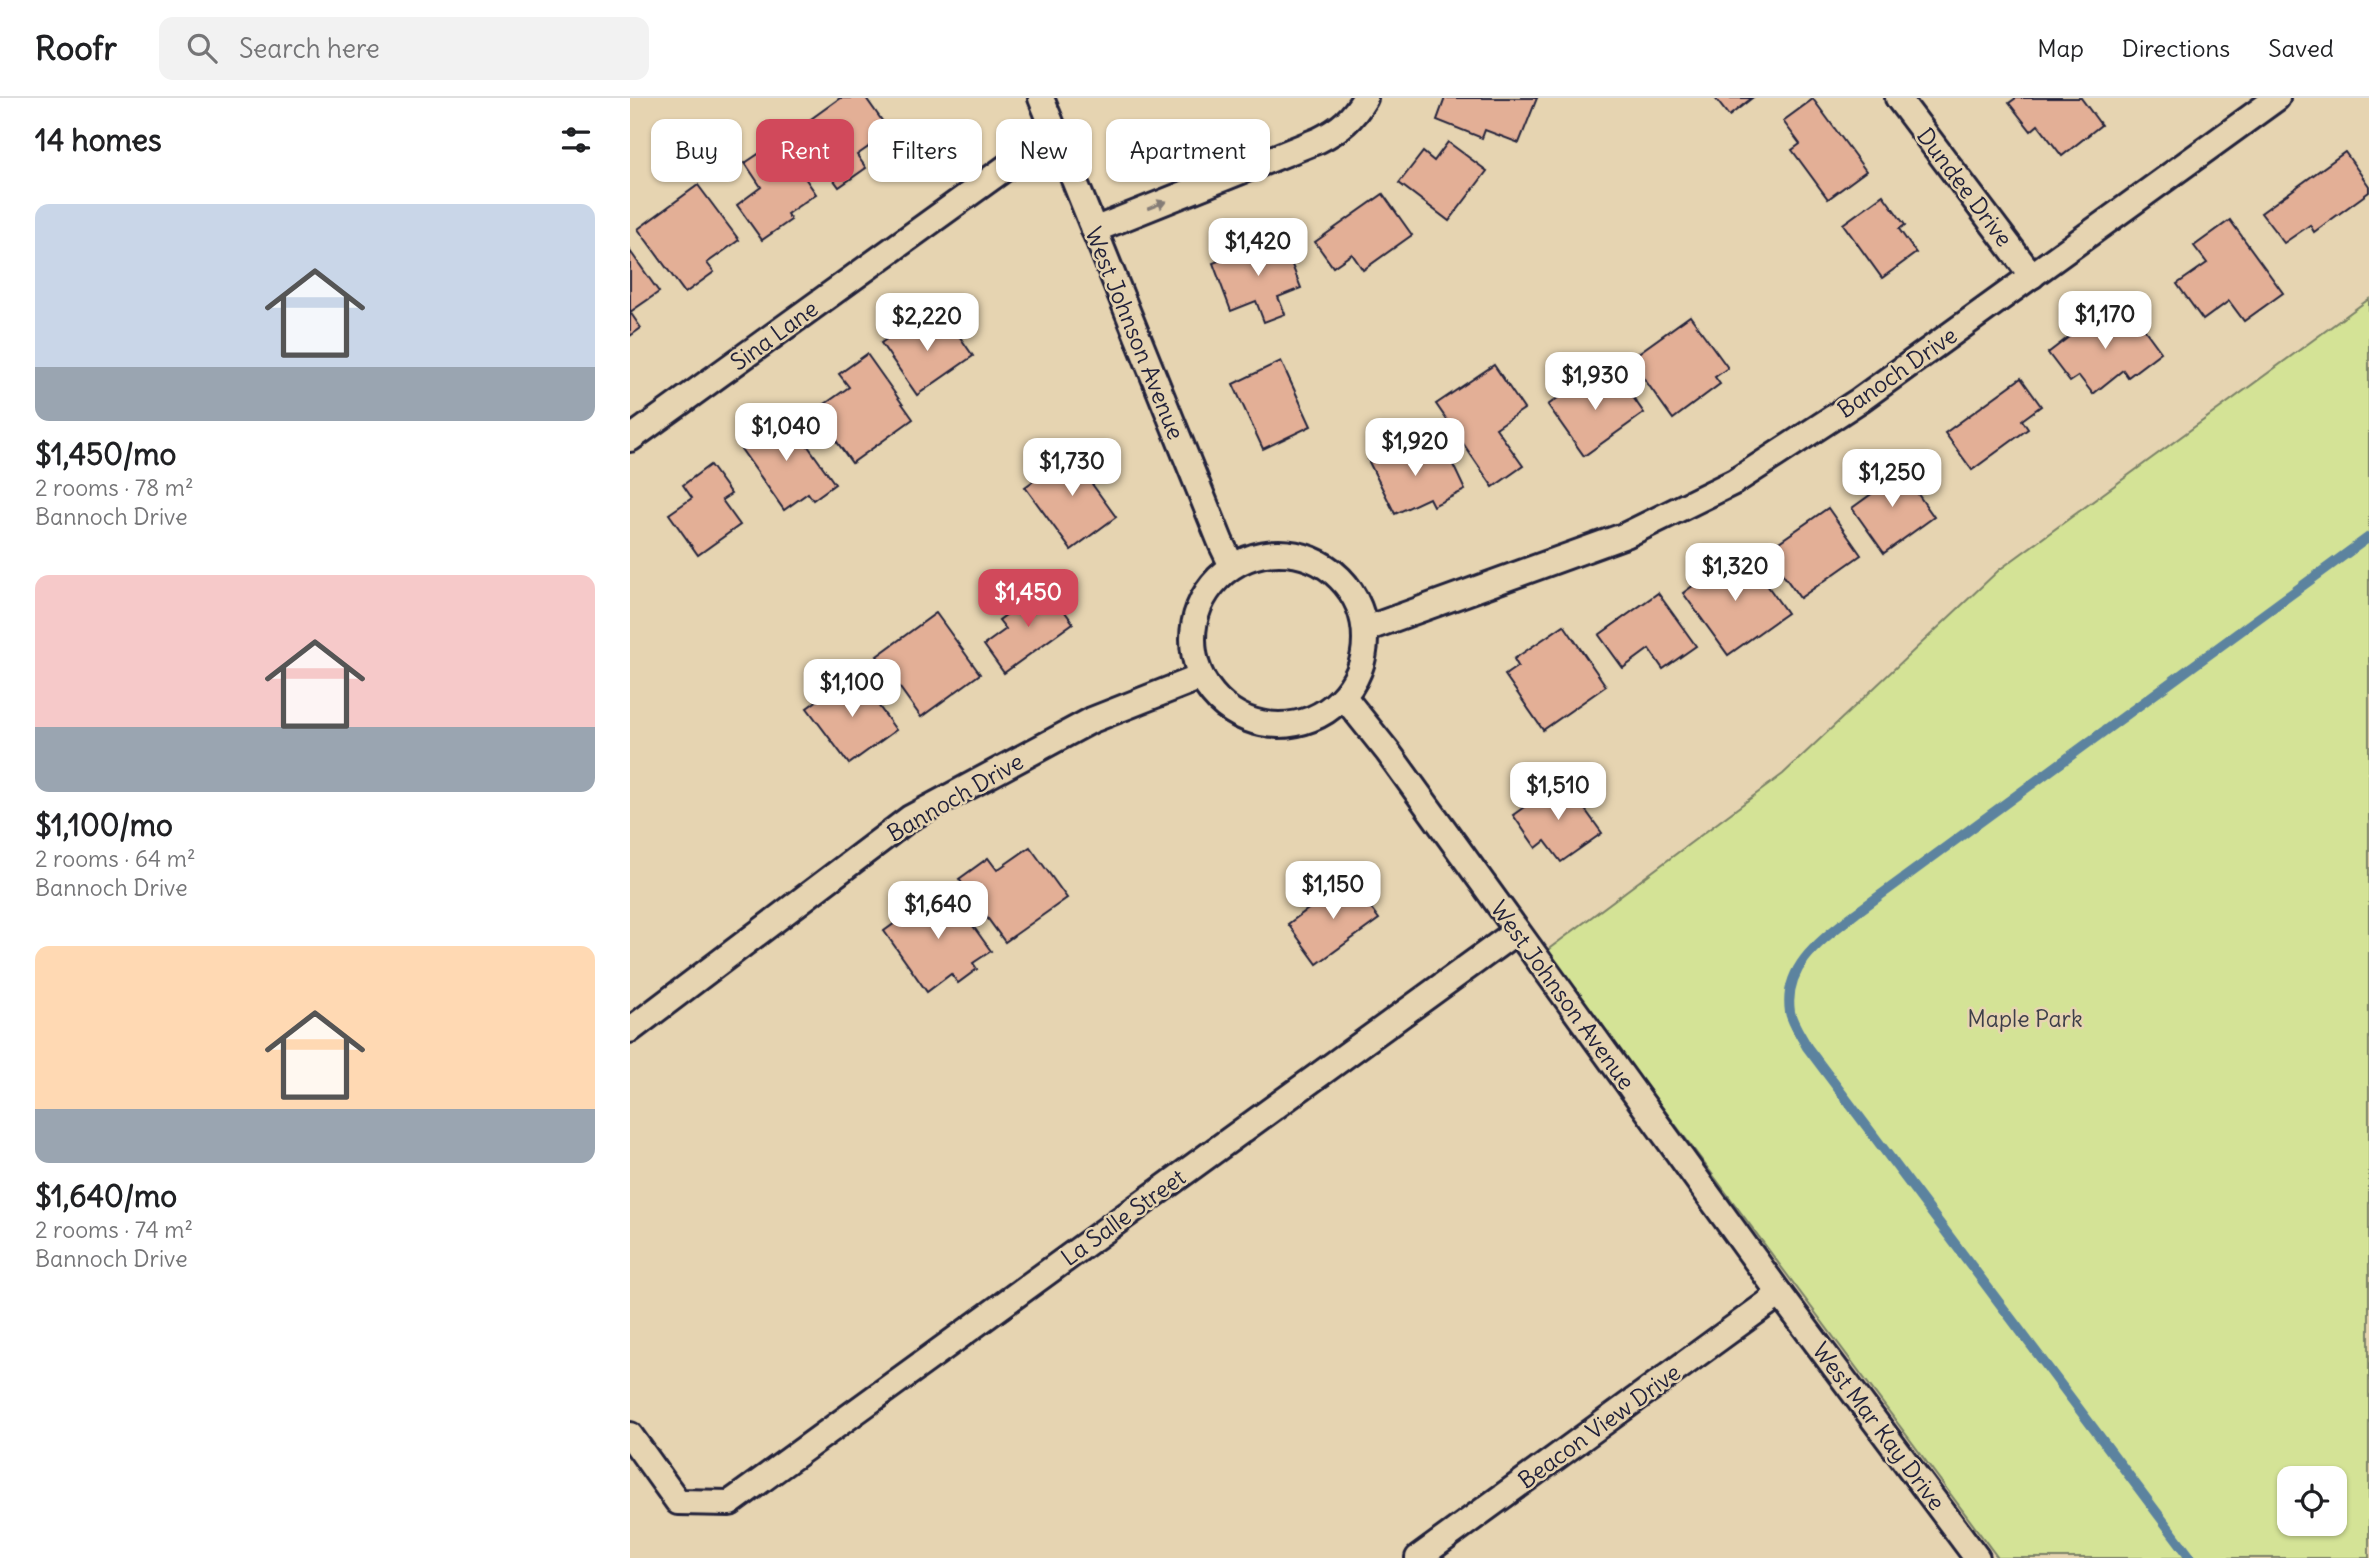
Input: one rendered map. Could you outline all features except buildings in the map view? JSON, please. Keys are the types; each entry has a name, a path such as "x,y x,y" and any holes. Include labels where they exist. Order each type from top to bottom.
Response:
{"street":[{"name":"West Johnson Avenue","path":"1041,98 1050,119"},
{"path":"1094,230 1320,140 1351,120 1365,98"},
{"name":"Dundee Drive","path":"1898,98 2032,276"},
{"name":"Banoch Drive","path":"1366,629 1626,535 1734,482 1860,400 2277,98"},
{"name":"Sina Lane","path":"630,439 996,175"},
{"name":"West Johnson Avenue","path":"1075,182 1221,544 1233,566"},
{"path":"1288,553 1316,561 1340,577 1357,601 1366,629 1365,654 1357,677 1344,697 1328,711 1309,721 1288,726 1267,725 1228,709 1201,677 1195,659 1193,642 1199,607 1207,591 1233,566 1259,555 1288,553"},
{"name":"Bannoch Drive","path":"630,1030 910,818 1092,720 1201,677"},
{"name":"West Johnson Avenue","path":"1344,697 1388,752 1780,1294"},
{"name":"La Salle Street","path":"630,1435 678,1502 730,1503 1517,931"},
{"name":"Beacon View Drive","path":"1418,1558 1780,1294"},
{"name":"West Mar Kay Drive","path":"1780,1294 1977,1558"}],"green space":[{"name":"Maple Park","path":"2369,299 2369,1558 1998,1558 1546,951 1783,774 1999,570"}],"waterway":[{"path":"2191,1558 1807,1047 1791,1016 1789,995 1799,967 1819,943 1843,923 2369,537"}]}
